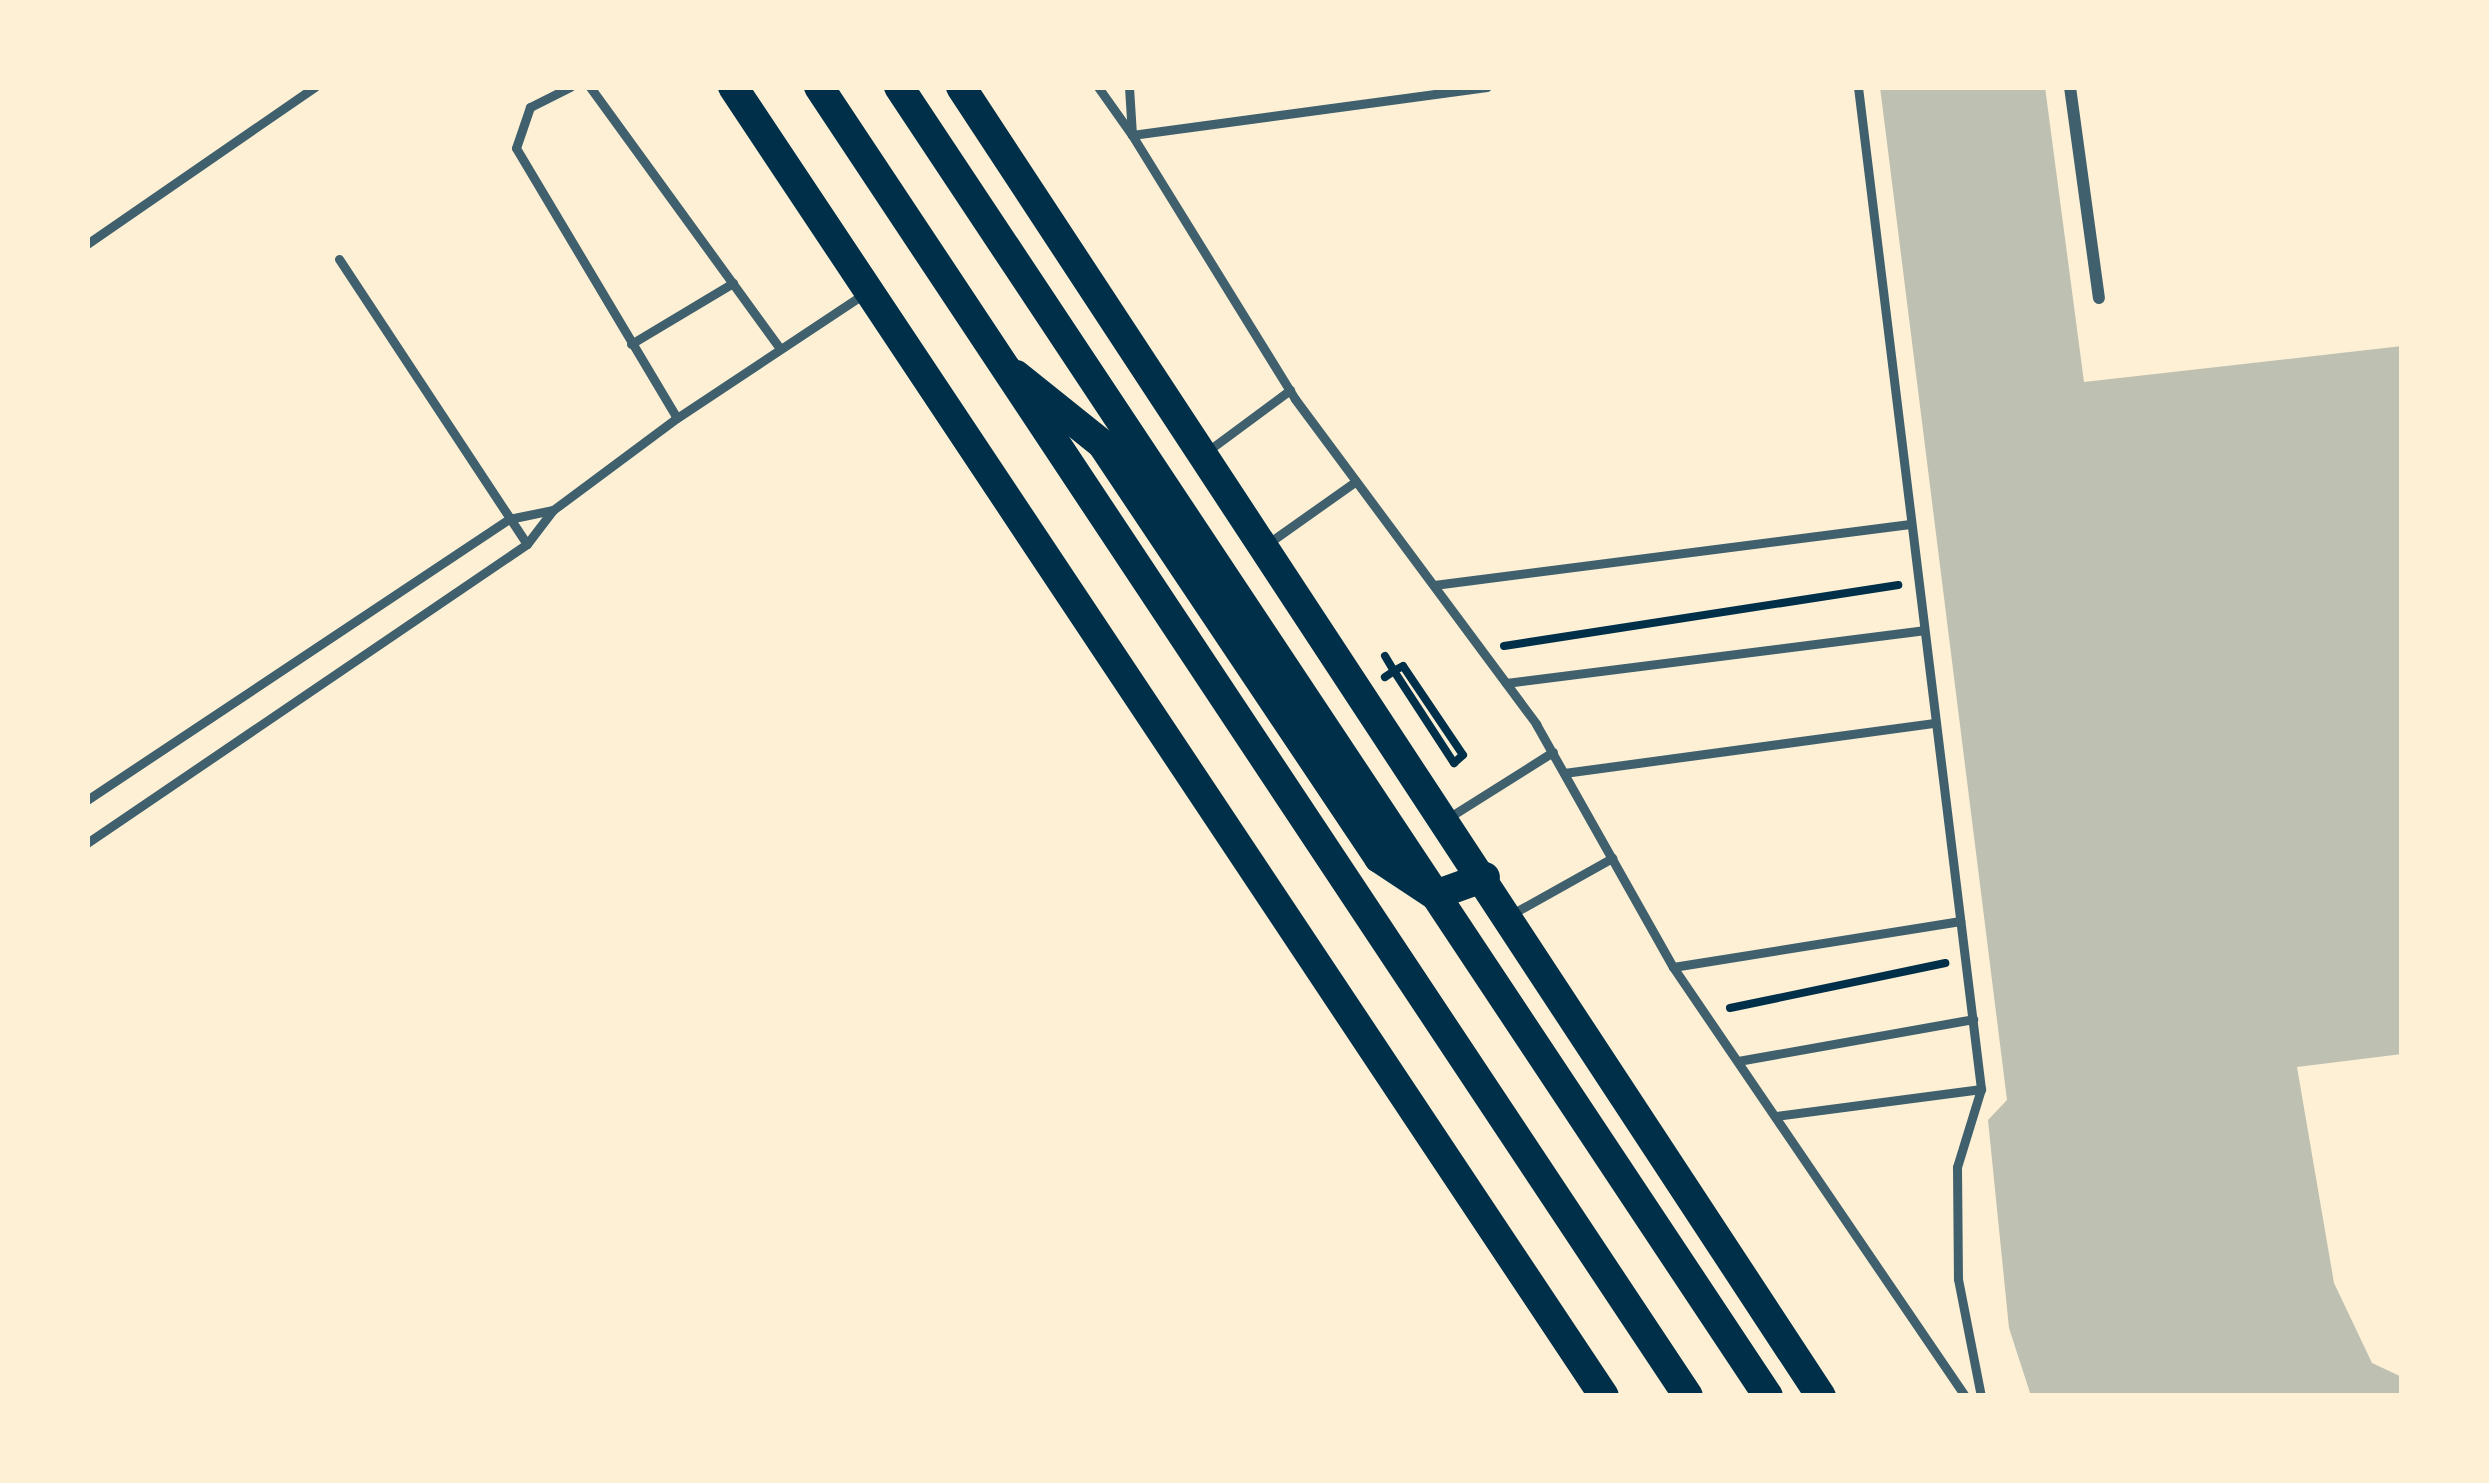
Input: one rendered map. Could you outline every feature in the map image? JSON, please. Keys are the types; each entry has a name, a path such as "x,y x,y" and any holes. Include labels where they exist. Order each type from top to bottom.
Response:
{"main road":[{"path":"733,87 1604,1396"},
{"path":"819,87 1688,1396"},
{"path":"899,87 1768,1396"},
{"path":"962,87 1448,818 1822,1396"},
{"path":"1006,369 1102,445 1379,858 1436,895"},
{"path":"1436,895 1485,877"}],"street":[{"path":"2070,87 2099,298"}],"lane":[{"path":"570,87 530,107 516,148 677,418"},
{"path":"590,87 778,346"},
{"path":"1098,87 1290,390 1553,752 1673,967 1965,1396"},
{"path":"1129,87 1132,135"},
{"path":"1132,135 1487,87"},
{"path":"1858,87 1982,1089 1957,1167 1958,1279 1981,1396"},
{"path":"87,244 308,89"},
{"path":"339,259 527,544"},
{"path":"631,344 734,283"},
{"path":"87,843 527,544 553,510 677,418 778,346 867,292"},
{"path":"1204,454 1290,390"},
{"path":"1265,546 1356,481"},
{"path":"87,800 509,519 553,510"},
{"path":"1434,586 1910,524"},
{"path":"1506,683 1924,630"},
{"path":"1564,773 1935,723"},
{"path":"1448,818 1553,752"},
{"path":"1509,915 1612,858"},
{"path":"1673,967 1960,921"},
{"path":"1738,1060 1972,1019"},
{"path":"1776,1116 1982,1089"}],"path":[{"path":"1482,650 1917,582"},
{"path":"1384,656 1454,763 1463,755 1403,666"},
{"path":"1706,1013 1965,958"}],"building":[{"path":"1880,87 2045,87 2084,382 2402,346 2402,1054 2297,1067 2334,1283 2372,1363 2402,1377 2402,1396 2031,1396 2009,1328 1988,1120 2007,1100"}]}
